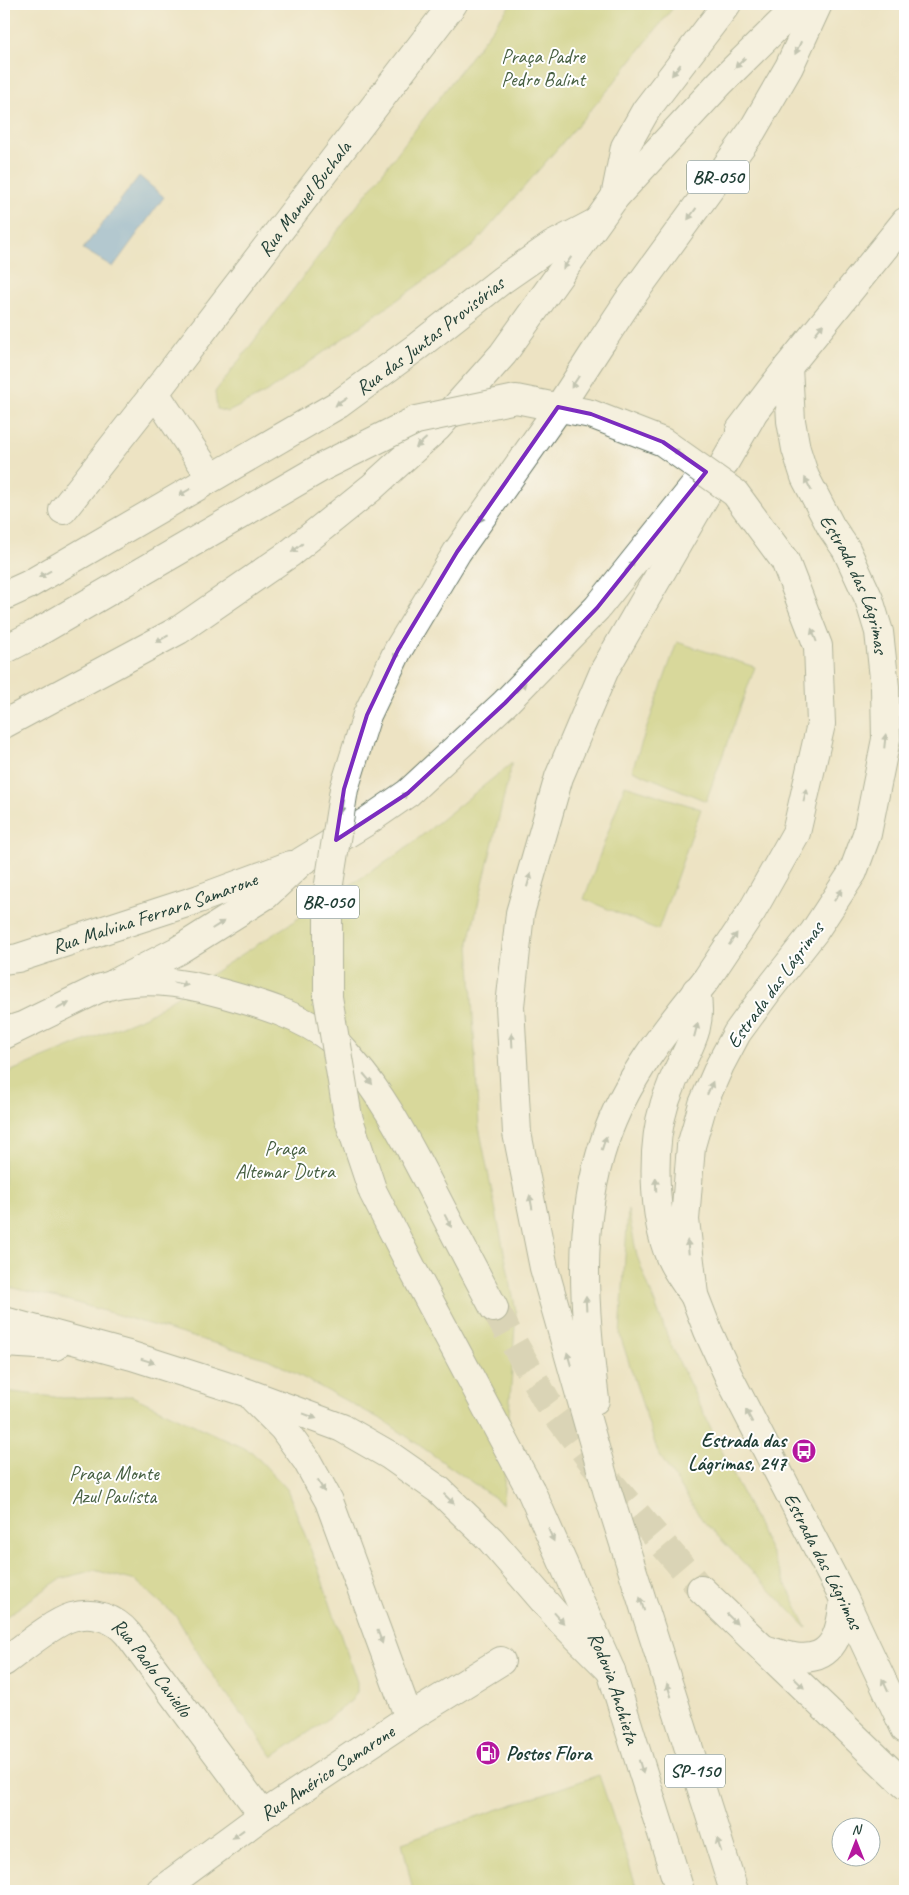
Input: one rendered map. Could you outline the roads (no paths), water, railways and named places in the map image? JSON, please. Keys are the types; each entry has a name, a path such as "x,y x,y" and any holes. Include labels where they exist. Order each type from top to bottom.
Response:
{"main road":[{"name":"Rua Manuel Buchala","path":"63,510 453,4"},
{"path":"615,197 625,147 646,110 727,4"},
{"name":"Rua das Juntas Provisórias","path":"4,596 28,585 339,404 418,346 502,280 551,246 595,223 615,197 720,83 800,4"},
{"name":"BR-050","path":"531,1491 373,1192 348,1117 328,998 328,890 344,789 367,716 398,650 457,552 554,414 629,300 752,131 789,67 818,4"},
{"path":"9,1031 98,989 115,983 177,951 266,895 302,860 366,822 408,793 505,703 597,608 905,222"},
{"path":"4,724 179,630 289,554 371,488 437,428 503,354 595,223"},
{"name":"Estrada das Lágrimas","path":"788,367 796,449 805,477 831,527 846,550 869,599 879,632 885,687 886,739 867,834 853,872 814,932 737,1033 720,1065 703,1104 691,1146 685,1220 694,1295 729,1377 844,1599 905,1729"},
{"path":"155,393 211,477"},
{"path":"5,649 35,634 324,466 416,420 516,399 591,414 663,442 735,494 785,561 818,646 822,724 796,833 752,911 701,986 653,1048 626,1092 605,1140 589,1202 584,1271 587,1340 607,1490"},
{"path":"607,1490 544,1268 518,1133 510,1006 520,914 559,776 605,669 751,417"},
{"name":"Rua Malvina Ferrara Samarone","path":"4,960 18,958 199,899 302,860"},
{"path":"115,983 146,981 179,983 218,992 267,1006 303,1021 336,1043 372,1084 407,1141 494,1308"},
{"path":"694,1295 681,1277 670,1256 661,1229 655,1186 657,1137 663,1107 695,1036 701,986"},
{"path":"4,1321 101,1348 248,1393 342,1428 389,1455 439,1490 491,1540 562,1622 611,1671"},
{"path":"4,1344 101,1348"},
{"path":"248,1393 283,1428 307,1461 329,1501 409,1718"},
{"name":"SP-150","path":"607,1490 734,1891"},
{"name":"Rodovia Anchieta","path":"531,1491 611,1671 680,1891"},
{"path":"701,1589 905,1785"},
{"path":"764,1649 795,1657 811,1657 826,1651 836,1640 842,1625 844,1599"},
{"name":"Rua Paolo Caviello","path":"4,1662 55,1626 72,1617 102,1617 115,1621 128,1634 263,1815"},
{"name":"Rua Américo Samarone","path":"160,1891 263,1815 409,1718 500,1661"}],"water":[{"path":"139,176 164,197 113,267 83,249"}],"tunnel":[{"path":"494,1308 547,1402 594,1464 701,1589"}],"place":[{"name":"Estrada das Lágrimas, 247","path":"804,1451"},
{"name":"Postos Flora","path":"488,1753"}],"park label":[{"name":"Praça Padre Pedro Balint","path":"543,68"},
{"name":"Praça Altemar Dutra","path":"285,1160"},
{"name":"Praça Monte Azul Paulista","path":"114,1484"}]}
